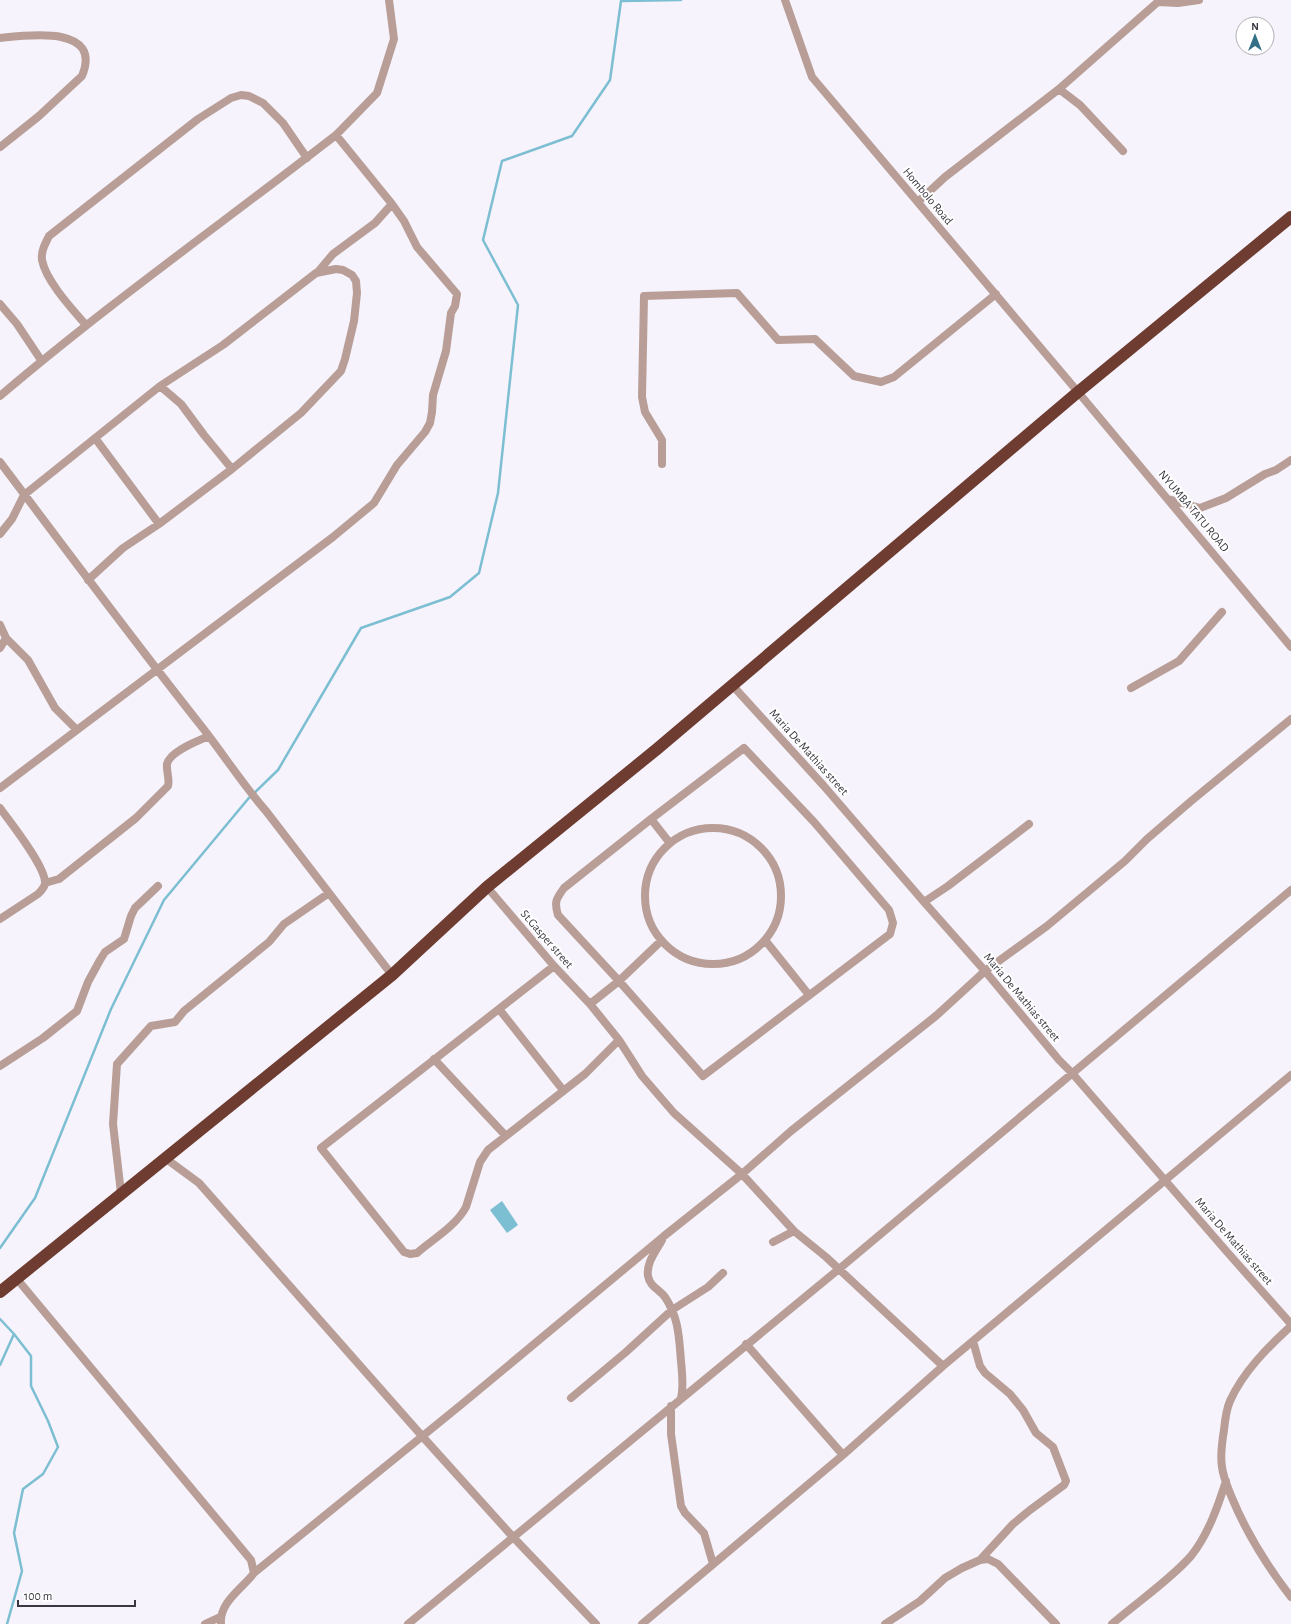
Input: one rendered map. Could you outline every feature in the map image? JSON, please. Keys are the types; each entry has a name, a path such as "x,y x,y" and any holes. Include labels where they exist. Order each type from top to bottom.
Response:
{"highway":[{"path":"0,1292 392,975 487,887 658,749 1078,392 1291,217"}],"street":[{"path":"0,396 41,360 86,325 336,135 377,93 394,40 389,0"},
{"name":"Hombolo Road","path":"785,0 812,78 1078,392"},
{"path":"918,202 945,177 1059,89 1159,1 1178,3 1199,0"},
{"path":"0,38 20,35 62,36 80,45 86,56 86,68 82,76 39,116 0,147"},
{"path":"1059,89 1080,105 1124,151"},
{"path":"86,325 64,301 42,260 43,248 49,236 198,120 231,98 241,95 249,96 263,103 283,124 307,158"},
{"path":"0,788 333,537 374,503 397,465 425,432 430,423 433,395 446,351 451,313 455,306 457,294 417,247 404,221 392,204 336,135"},
{"path":"0,534 12,519 24,495 160,386 223,344 316,273 333,254 375,223 392,204"},
{"path":"88,580 123,548 160,524 301,413 341,371 354,321 357,293 356,281 352,275 343,270 328,270 316,273"},
{"path":"662,464 662,440 645,412 642,397 644,296 737,293 778,340 815,339 854,376 881,382 894,377 996,294"},
{"path":"0,304 41,360"},
{"path":"160,386 181,404 204,435 232,468"},
{"name":"NYUMBA TATU ROAD","path":"1078,392 1291,647"},
{"path":"95,438 160,524"},
{"path":"1168,499 1200,508 1226,498 1291,460"},
{"path":"0,462 256,800 392,975"},
{"path":"1131,688 1179,661 1222,612"},
{"path":"0,625 6,638 28,660 55,708 77,730"},
{"path":"0,648 6,638"},
{"name":"Maria De Mathias street","path":"733,686 827,790 985,971 1059,1060 1291,1325"},
{"path":"205,1624 220,1620 228,1601 248,1582 254,1573 664,1236 742,1174 791,1131 942,1012 985,971 1047,926 1125,861 1147,839 1190,802 1291,719"},
{"path":"45,883 60,879 136,818 168,786 167,766 170,758 178,751 209,736"},
{"path":"744,748 814,822 889,910 893,923 890,934 703,1076 619,981 558,915 556,907 557,897 564,888 744,748"},
{"path":"0,808 40,866 45,883 43,889 38,894 0,920"},
{"path":"651,819 669,842"},
{"path":"924,902 948,886 1029,824"},
{"path":"703,828 722,828 739,832 755,842 768,855 777,871 781,889 781,908 775,925 765,940 747,955 725,963 701,963 679,956 661,941 652,928 646,914 644,898 645,882 650,867 658,854 669,842 685,833 703,828"},
{"path":"0,1066 43,1038 77,1011 88,982 105,952 124,939 135,908 158,886"},
{"name":"St.Gasper street","path":"487,887 554,966 590,1004 619,1040 642,1076 674,1113 742,1174 794,1231 839,1269 943,1366"},
{"path":"408,1624 746,1344 839,1269 1291,890"},
{"path":"121,1193 113,1124 117,1064 150,1026 175,1022 184,1011 269,942 284,924 329,893"},
{"path":"765,940 809,995"},
{"path":"590,1004 619,981 661,941"},
{"path":"554,966 322,1148 404,1252 410,1254 417,1252 462,1214 466,1207 484,1155 505,1135 593,1067 619,1040"},
{"path":"499,1009 563,1090"},
{"path":"434,1059 505,1135"},
{"path":"642,1624 843,1455 943,1366 1291,1075"},
{"path":"165,1158 199,1183 422,1436 513,1537 596,1624"},
{"path":"773,1242 794,1231"},
{"path":"664,1236 650,1263 648,1276 651,1284 664,1297 672,1310 680,1341 682,1383 681,1398"},
{"path":"571,1398 626,1352 672,1310 708,1287 723,1273"},
{"path":"17,1279 251,1560 254,1573"},
{"path":"1291,1325 1272,1343 1244,1377 1230,1401 1226,1416 1221,1455 1222,1467 1226,1481 1242,1521 1254,1544 1291,1597"},
{"path":"885,1624 920,1601 945,1578 980,1560 1013,1524 1064,1485 1066,1481 1053,1447 1036,1433 1023,1410 1010,1394 985,1373 980,1366 973,1341"},
{"path":"746,1344 843,1455"},
{"path":"671,1406 671,1434 681,1506 685,1513 704,1533 714,1564"},
{"path":"1112,1624 1175,1571 1190,1556 1199,1544 1211,1520 1226,1481"},
{"path":"980,1560 992,1560 998,1564 1056,1624"}],"water":[{"path":"502,1201 518,1225 507,1233 490,1210"}],"waterway":[{"path":"0,1248 35,1198 111,1009 164,900 248,799 278,770 361,628 450,597 479,573 498,493 518,305 483,240 502,161 572,136 610,80 621,1 681,0"},
{"path":"0,1319 14,1334 0,1365"},
{"path":"7,1624 22,1571 14,1533 23,1489 43,1474 58,1447 48,1421 31,1386 31,1356 14,1334"}]}
